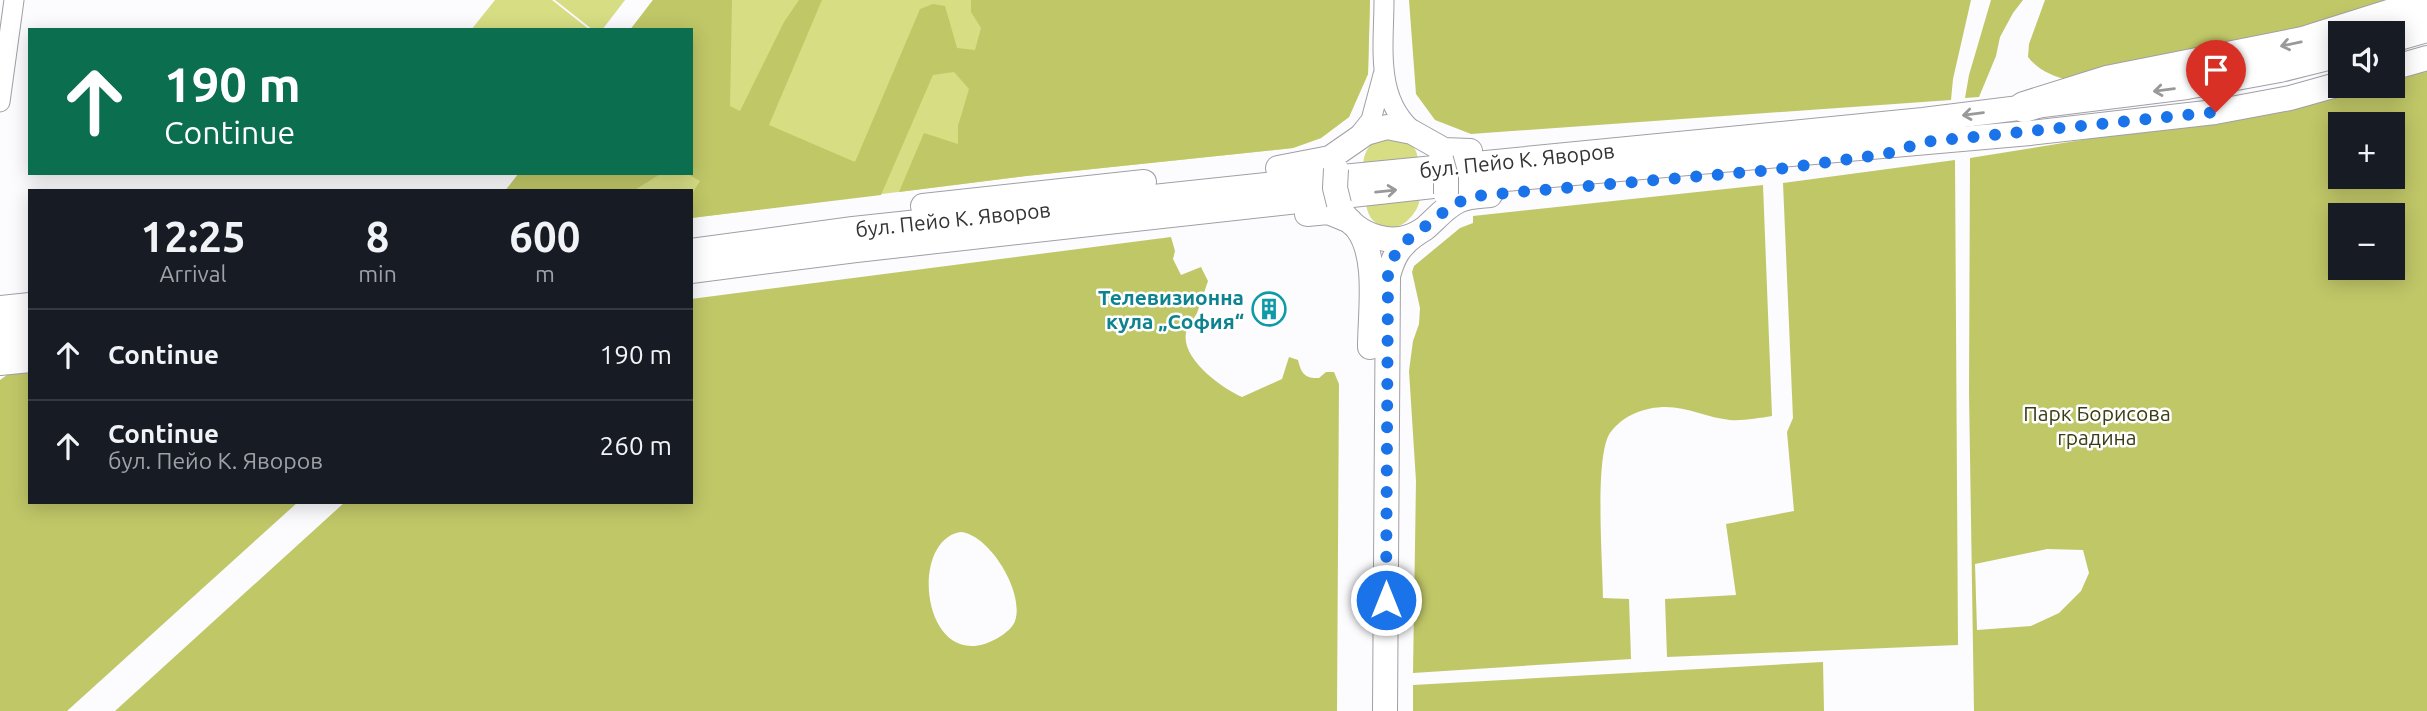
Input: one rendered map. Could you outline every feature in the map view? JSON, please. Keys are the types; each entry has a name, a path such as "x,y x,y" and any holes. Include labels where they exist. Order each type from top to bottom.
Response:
{"highway":[{"path":"2024,107 2106,81 2303,41 2427,3"}],"main road":[{"path":"2405,36 2427,30"},
{"name":"бул. Пейо К. Яворов","path":"693,271 870,248 1923,131 2024,107 2188,87 2328,58"},
{"path":"2405,64 2427,58"},
{"name":"бул. Пейо К. Яворов","path":"693,249 1332,178 1923,131 2216,112 2290,98 2328,87"},
{"path":"693,240 755,233 958,201 1287,167 1323,161 1371,131 1387,127 1402,128 1430,146 1444,150 1472,151 1716,126 1880,115 1923,131"},
{"path":"1385,711 1388,276 1395,253 1401,245 1454,204 1474,196 1771,170 1886,154 1923,131"},
{"path":"1352,143 1336,169 1335,188 1348,218 1364,236 1370,261 1373,398 1386,493"},
{"path":"693,285 1328,212 1348,218 1374,237 1399,239 1423,228 1441,209 1446,194 1446,177 1430,146"},
{"path":"693,248 755,233"},
{"path":"693,278 760,275"},
{"path":"0,308 28,305"},
{"path":"0,328 28,325"},
{"path":"0,346 28,342"},
{"path":"0,363 28,360"}],"street":[{"path":"0,102 14,0"},
{"path":"1352,143 1371,120 1383,74 1384,0"},
{"path":"1383,74 1387,90 1400,117 1430,146"}],"green space":[{"path":"495,0 552,0 587,28 473,28"},
{"path":"555,0 625,0 604,28 590,28"},
{"path":"653,0 1370,0 1368,74 1349,117 1321,138 1293,148 1026,176 693,218 693,189 507,189 517,175 693,175 693,28 632,28"},
{"path":"653,0 732,0 730,106 740,111 784,22 799,0 822,0 769,125 855,162 920,9 933,4 945,6 957,48 975,50 981,28 971,12 971,0 1370,0 1368,74 1349,117 1321,138 1293,148 899,192 924,133 958,144 958,126 969,89 954,72 933,75 881,195 693,218 693,192 700,181 690,175 693,175 693,28 632,28"},
{"path":"1409,0 1971,0 1953,79 1951,100 1471,134 1435,120 1416,94"},
{"path":"1991,0 2023,0 2000,37 1996,56 1979,97 1965,98 1969,75"},
{"path":"2045,0 2412,0 2337,21 2328,21 2328,24 2280,37 2070,81 2037,66 2028,57 2029,44"},
{"name":"Парк Борисова градина","path":"2427,68 2427,711 1974,711 1969,392 1970,158 2305,104 2328,97 2405,98 2405,74","holes":["2047,549 2083,550 2089,573 2081,591 2059,613 2031,626 1977,630 1975,564"]},
{"path":"1408,139 1419,162 1363,166 1368,149 1377,141"},
{"path":"1955,160 1958,645 1667,657 1665,599 1736,595 1726,524 1794,511 1787,432 1793,418 1783,183"},
{"path":"517,175 659,175 636,189 507,189"},
{"path":"1763,185 1772,416 1730,420 1674,407 1650,409 1621,421 1610,433 1605,446 1601,487 1603,598 1629,599 1631,659 1413,673 1416,481 1409,371 1420,308 1412,272 1414,266 1460,228 1473,223 1473,216"},
{"path":"1420,197 1419,204 1410,218 1397,227 1390,228 1382,227 1373,220 1365,202"},
{"path":"1171,237 1175,251 1173,259 1181,275 1201,267 1208,281 1197,313 1186,333 1186,343 1196,362 1214,380 1242,397 1282,379 1289,357 1298,360 1307,376 1319,378 1326,372 1334,372 1339,384 1337,711 115,711 343,504 693,504 693,299","holes":["961,532 983,543 1003,567 1010,581 1017,609 1015,621 1008,631 975,646 954,642 940,627 931,605 929,581 933,559 943,541"]},
{"path":"28,372 28,504 296,504 67,711 0,711 0,380 7,375"},
{"path":"1823,662 1824,711 1413,711 1413,685"}],"place":[{"name":"Телевизионна кула „София“","path":"1269,309"}],"route":[{"path":"1386,600 1388,276 1392,260 1401,245 1459,200 1474,196 1771,170 1886,154 1924,142 2216,112"}]}
